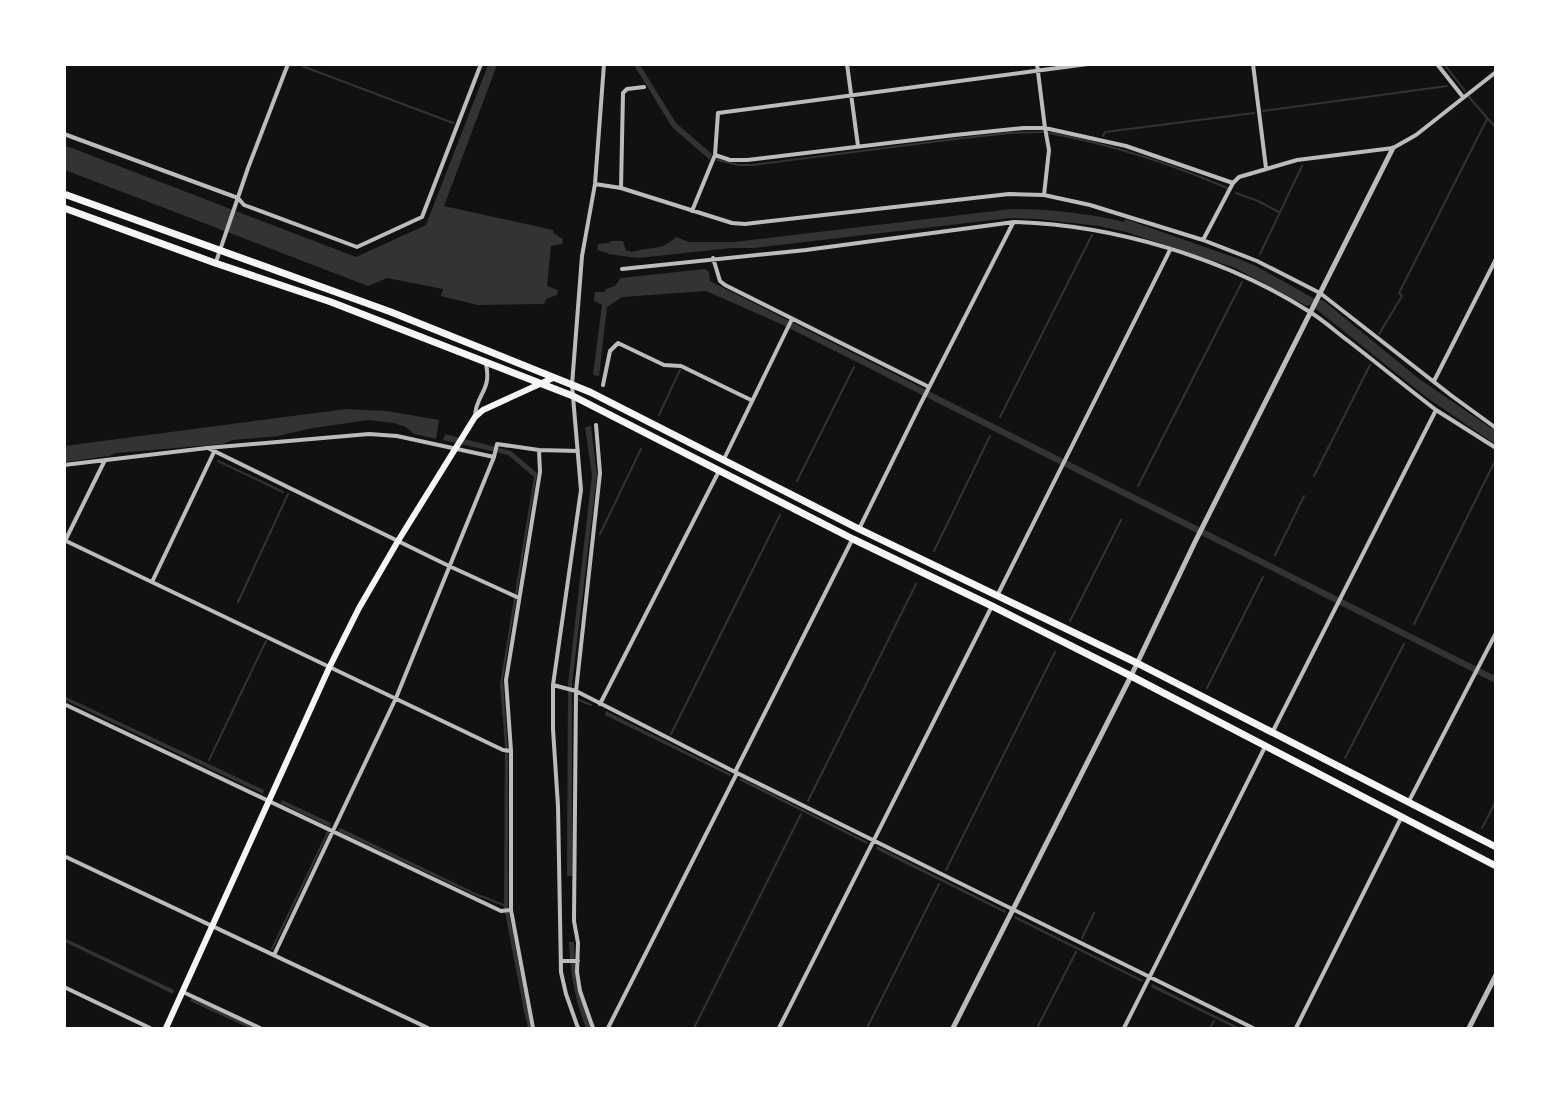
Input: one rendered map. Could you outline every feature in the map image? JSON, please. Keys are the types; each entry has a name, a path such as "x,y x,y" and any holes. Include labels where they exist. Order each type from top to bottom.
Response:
{"main road":[{"path":"64,194 391,312 572,385 724,459 859,529 998,594 1137,663 1496,847"},
{"path":"64,208 342,306 573,396 853,539 1131,676 1496,866"},
{"path":"166,1029 330,666 359,608 461,435 475,417 483,411 554,378"}],"street":[{"path":"215,263 288,64"},
{"path":"64,134 238,198 244,205 357,248 422,217 481,64"},
{"path":"578,1029 566,994 561,961 558,806 553,729 554,685 581,490 572,385 582,256 595,184 604,64"},
{"path":"847,64 858,146"},
{"path":"1037,64 1044,128 1049,150 1044,195"},
{"path":"692,211 715,155 718,113 1088,64"},
{"path":"1253,64 1266,168"},
{"path":"1437,64 1463,97"},
{"path":"1203,240 1233,183 1239,177 1266,168 1329,155 1393,148 1416,135 1496,72"},
{"path":"621,188 623,93 627,89 644,87"},
{"path":"715,155 730,160 747,160 1024,128 1044,128 1126,146 1233,183"},
{"path":"953,1029 1393,148"},
{"path":"595,184 621,188 732,224 1009,194 1044,195 1090,205 1203,240 1257,261 1319,295 1494,426"},
{"path":"859,529 1014,222"},
{"path":"622,269 806,250 1014,222 1094,229 1123,235 1236,273 1311,312 1436,410 1496,448"},
{"path":"998,594 1170,250"},
{"path":"713,258 720,281 791,320 929,387"},
{"path":"1434,381 1496,259"},
{"path":"724,459 791,320"},
{"path":"603,385 610,351 618,343 664,365 681,366 751,400"},
{"path":"475,417 475,410 488,383 486,363"},
{"path":"1272,734 1436,410"},
{"path":"593,1029 580,991 576,961 578,943 574,921 576,691 600,473 596,425"},
{"path":"64,465 207,448 369,434 397,436 494,457"},
{"path":"274,955 396,698 494,457 497,444 539,450 578,451"},
{"path":"207,448 519,598"},
{"path":"533,1029 512,910 511,751 506,680 540,472 539,450"},
{"path":"152,582 214,452"},
{"path":"105,460 65,541 503,750 511,751"},
{"path":"600,704 719,471"},
{"path":"608,1029 853,539"},
{"path":"779,1029 992,606"},
{"path":"1408,803 1496,633"},
{"path":"554,685 576,691 736,773 1253,1029"},
{"path":"64,704 501,911 512,910"},
{"path":"1124,1029 1265,747"},
{"path":"1296,1029 1401,818"},
{"path":"64,856 428,1029"},
{"path":"561,961 576,961"},
{"path":"1469,1029 1496,975"},
{"path":"64,987 150,1029"},
{"path":"183,992 260,1029"}],"shaded area":[{"path":"488,65 497,65 444,206 553,230 553,233 563,239 562,244 551,246 547,286 558,290 557,295 546,299 543,304 478,305 441,296 443,289 387,278 368,286 65,170 64,145 356,257 426,225"},
{"path":"634,65 640,65 676,123 712,154 710,160 672,127"},
{"path":"1011,209 1068,212 1124,222 1125,219 1256,266 1313,298 1324,301 1418,378 1491,428 1495,428 1495,444 1426,397 1311,305 1307,306 1235,268 1126,232 1099,226 1010,218 754,248 732,248 638,258 608,254 597,250 598,244 611,241 623,241 626,250 632,252 660,247 676,237 689,242 734,242"},
{"path":"705,269 709,272 710,281 1495,676 1495,683 783,325 706,291 622,297 607,307 599,376 593,375 602,305 594,301 595,292 605,292 606,289 615,286 621,278"},
{"path":"346,409 387,411 439,420 436,439 414,434 406,427 394,423 369,420 313,428 278,436 233,440 223,444 116,453 65,462 65,446"},
{"path":"591,426 597,475 572,684 572,876 567,876 568,684 592,475 585,427"},
{"path":"445,434 511,451 537,473 503,679 508,754 508,907 531,1028 528,1028 524,1011 504,907 505,746 500,684 534,477 508,455 443,440"},
{"path":"64,696 264,790 263,794 65,700"},
{"path":"606,711 731,774 730,776 605,715"},
{"path":"741,778 868,842 867,844 739,780"},
{"path":"282,800 331,823 330,827 280,803"},
{"path":"340,828 482,896 481,898 338,831"},
{"path":"877,846 1006,911 1005,913 876,849"},
{"path":"1015,916 1143,980 1142,982 1014,918"},
{"path":"64,938 174,990 173,994 65,942"},
{"path":"569,942 574,942 578,986 592,1028 586,1028 576,996"},
{"path":"1152,984 1240,1028 1235,1028 1151,987"},
{"path":"192,998 256,1028 249,1028 190,1001"}],"waterway":[{"path":"1444,64 1465,91"},
{"path":"302,66 453,123"},
{"path":"1263,111 1447,86"},
{"path":"1469,97 1496,128"},
{"path":"1103,136 1105,132 1254,113"},
{"path":"1379,334 1402,296 1399,293 1487,119"},
{"path":"717,160 739,165 752,165 955,139 1042,132"},
{"path":"1049,133 1139,155 1227,188"},
{"path":"1260,254 1302,166"},
{"path":"1236,193 1279,212"},
{"path":"1000,417 1092,235"},
{"path":"1138,486 1242,282"},
{"path":"1314,476 1370,365"},
{"path":"797,481 854,367"},
{"path":"659,415 680,370"},
{"path":"934,551 990,436"},
{"path":"600,534 641,449"},
{"path":"1414,624 1496,459"},
{"path":"218,461 283,492"},
{"path":"238,602 288,494"},
{"path":"1275,555 1304,496"},
{"path":"671,734 780,515"},
{"path":"1070,621 1121,520"},
{"path":"1207,688 1263,577"},
{"path":"808,801 916,584"},
{"path":"209,760 266,641"},
{"path":"1345,758 1404,644"},
{"path":"946,870 1055,652"},
{"path":"579,700 591,705"},
{"path":"1482,828 1496,801"},
{"path":"694,1028 801,814"},
{"path":"272,949 328,832"},
{"path":"867,1028 939,884"},
{"path":"481,896 506,906"},
{"path":"1082,938 1094,913"},
{"path":"1037,1028 1076,952"},
{"path":"1210,1028 1214,1021"}]}
